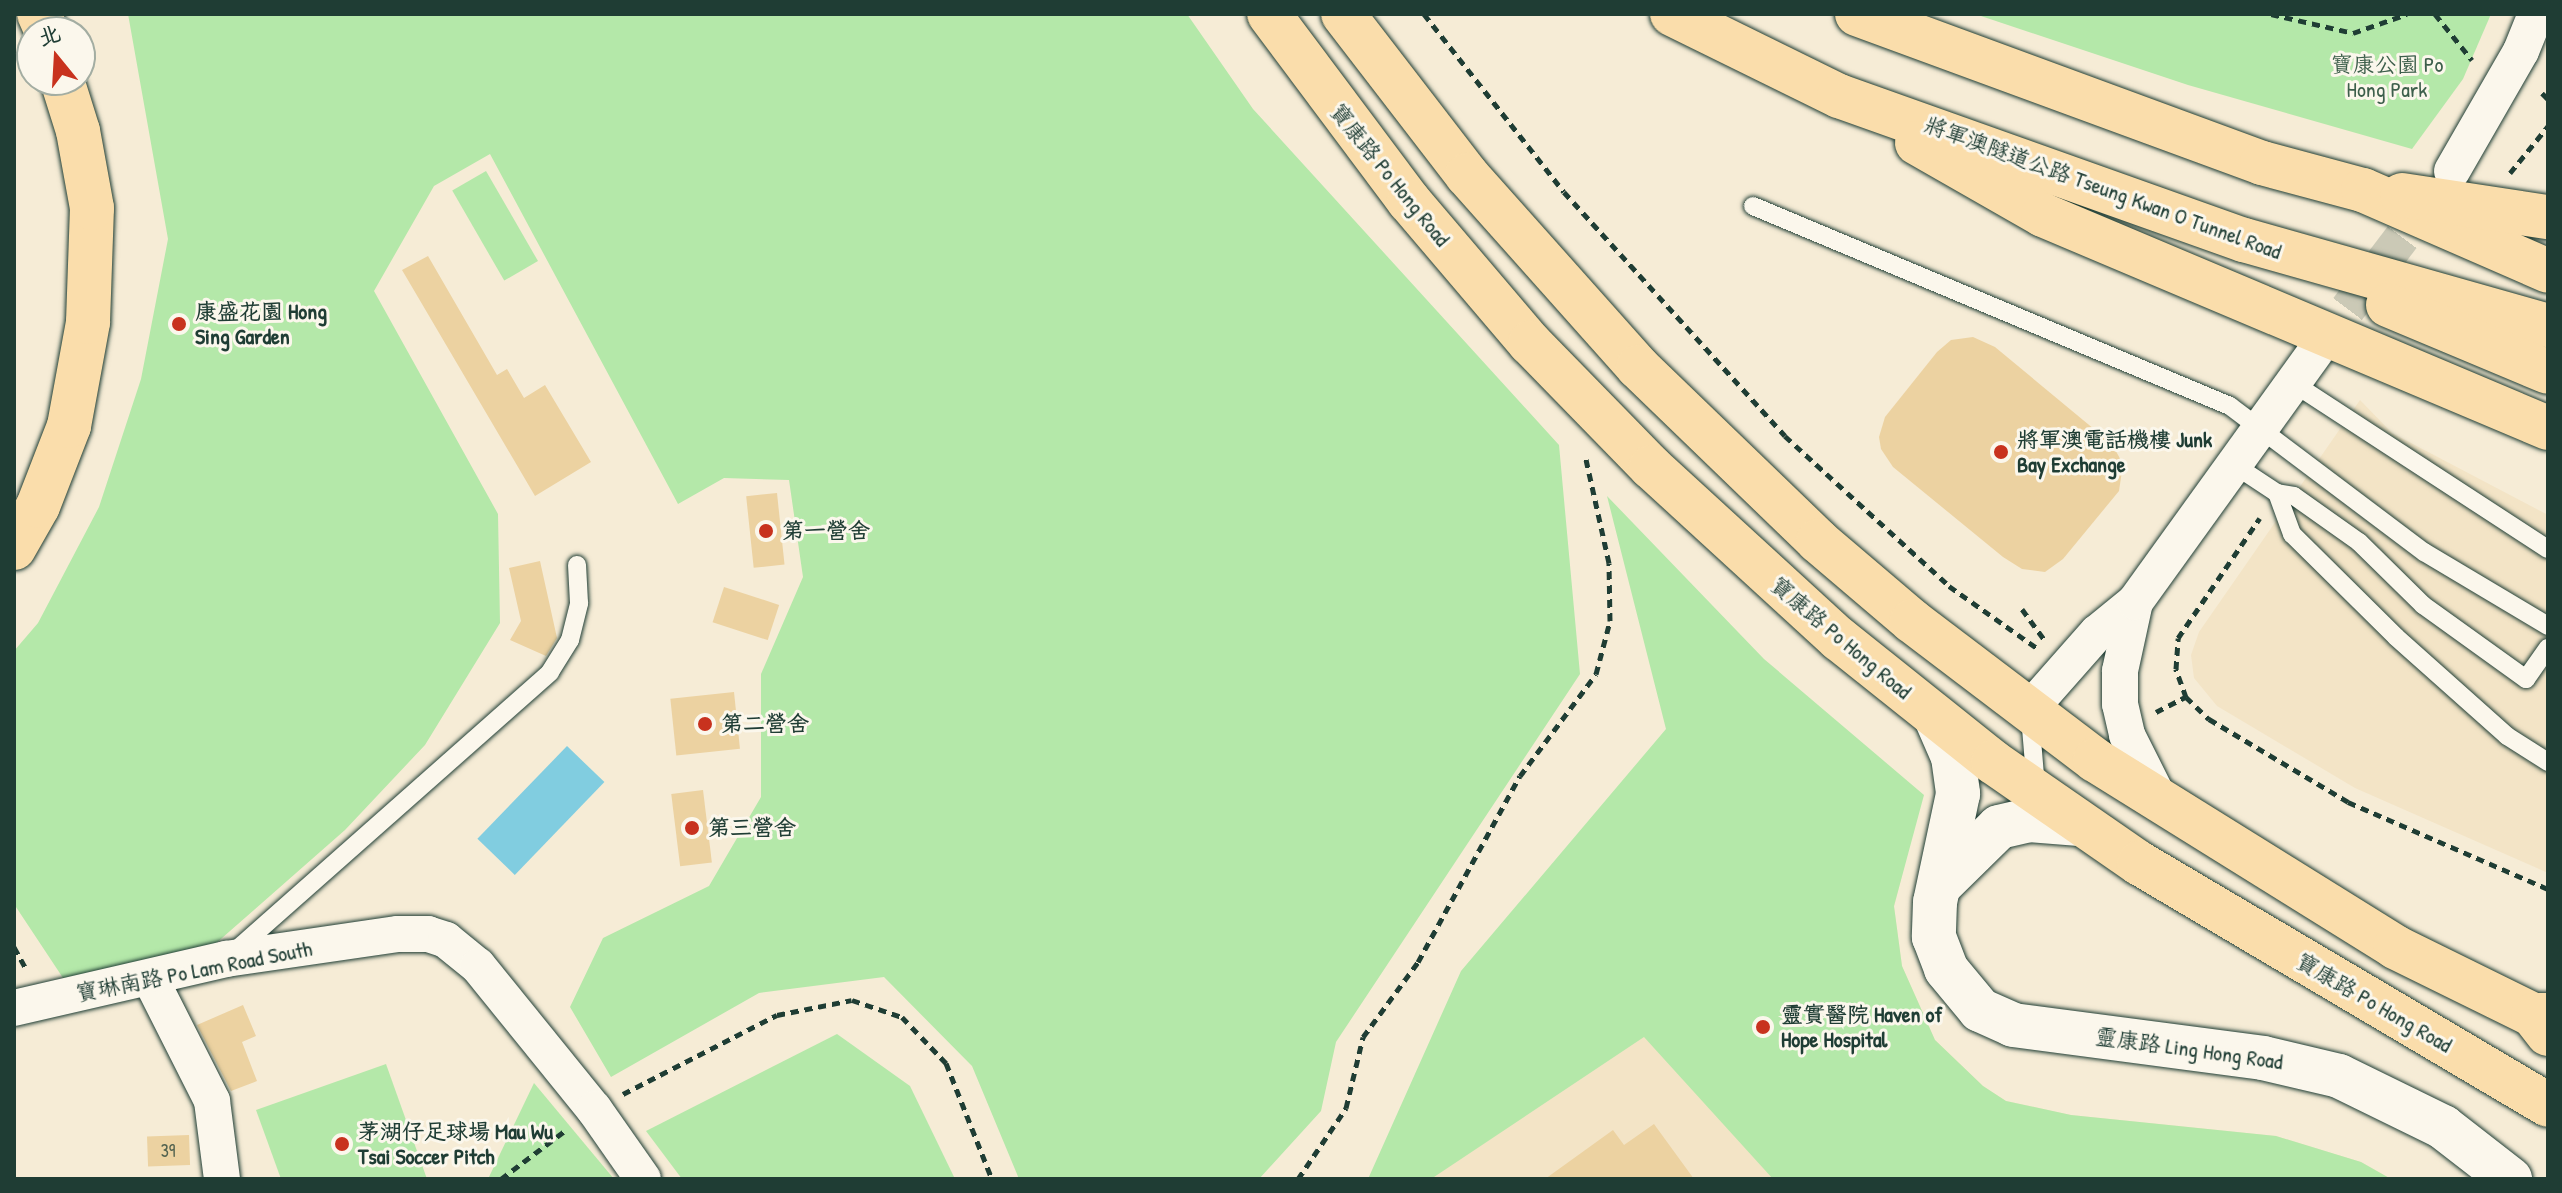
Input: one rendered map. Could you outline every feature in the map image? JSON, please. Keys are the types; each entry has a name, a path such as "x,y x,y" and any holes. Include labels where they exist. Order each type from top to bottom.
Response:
{"main road":[{"name":"寶康路 Po Hong Road","path":"1269,14 1409,201 1567,382 1776,584 1936,718 2080,824 2221,914 2548,1105"},
{"path":"1343,14 1467,175 1638,367 1818,541 2095,760 2395,947 2543,1021"},
{"name":"將軍澳隧道公路 Tseung Kwan O Tunnel Road","path":"1672,14 1839,96 2244,240 2548,326"},
{"path":"1857,14 2262,163 2363,190 2495,206 2548,217"},
{"path":"14,548 38,506 69,426 88,322 92,208 78,131 67,96"},
{"path":"1839,96 2043,215 2548,428"},
{"path":"2363,190 2548,271"},
{"path":"2244,240 2548,372"}],"street":[{"path":"2452,171 2521,51 2536,14"},
{"path":"2029,710 2097,633 2135,602 2315,352"},
{"path":"2135,602 2120,671 2120,704 2127,735 2159,799"},
{"name":"靈康路 Ling Hong Road","path":"1936,718 1953,757 1958,794 1933,920 1939,953 1967,998 1996,1019 2033,1028 2263,1058 2339,1076 2443,1127 2510,1179"},
{"path":"1939,886 1999,827 2029,820 2080,824"},
{"name":"寶琳南路 Po Lam Road South","path":"14,1008 226,959 398,934 446,940 478,966 594,1109 643,1179"},
{"path":"150,978 212,1101 222,1179"}],"lane":[{"path":"1753,206 2230,406 2424,552 2548,626"},
{"path":"2293,383 2548,549"},
{"path":"2233,464 2277,493 2294,496 2359,542 2423,605 2526,679 2548,648"},
{"path":"2277,493 2292,534 2396,637 2507,736 2548,762"},
{"path":"226,959 550,672 570,640 579,603 577,565"},
{"path":"2029,710 2036,793"}],"path":[{"path":"1424,14 1564,192 1785,436 1949,586 2031,647"},
{"path":"2271,14 2353,33 2407,14"},
{"path":"2435,14 2472,60"},
{"path":"2542,93 2548,99"},
{"path":"2503,184 2548,126"},
{"path":"1298,1179 1346,1108 1363,1037 1418,962 1520,776 1596,674 1606,650 1611,593 1593,491"},
{"path":"2277,493 2178,638 2176,669 2186,697 2209,719 2348,802 2548,889"},
{"path":"2144,716 2186,697"},
{"path":"501,1179 594,1109 777,1015 852,1000 902,1017 946,1063 992,1179"}],"shaded area":[{"path":"2360,400 2392,433 2548,515 2548,873 2355,788 2217,706 2194,678 2191,655 2199,632"},
{"name":"靈實醫院 Haven of Hope Hospital","path":"1908,852 1894,907 1902,966 1935,1040 1983,1086 2006,1101 2071,1115 2276,1136 2361,1162 2391,1179 1389,1179"}],"green space":[{"path":"128,14 1187,14 1253,109 1559,445 1580,674 1336,1042 1321,1111 1259,1179 1019,1179 972,1066 884,977 759,993 611,1077 570,1007 603,938 709,886 761,797 761,674 803,577 789,480 724,478 678,504 490,154 434,186 374,291 498,514 500,623 425,745 345,830 214,945 65,981 14,904 14,651 38,623 99,507 141,379 168,239"},
{"name":"寶康公園 Po Hong Park","path":"1975,14 2491,14 2463,79 2412,149 2188,85"},
{"path":"486,171 538,261 504,281 452,191"},
{"path":"1607,496 1764,659 1924,795 1894,906 1902,966 1935,1040 1983,1086 2006,1101 2071,1115 2276,1136 2361,1162 2391,1179 1773,1179 1644,1037 1431,1179 1368,1179 1461,971 1666,729"},
{"path":"837,1034 910,1086 955,1179 682,1179 646,1131"},
{"name":"茅湖仔足球場 Mau Wu Tsai Soccer Pitch","path":"386,1064 427,1179 281,1179 256,1110"},
{"path":"534,1083 614,1179 488,1179"}],"water":[{"path":"567,746 604,782 515,875 477,839"}],"building":[{"path":"428,256 497,375 507,369 524,398 545,385 591,462 535,496 402,270"},
{"name":"將軍澳電話機樓 Junk Bay Exchange","path":"1973,337 1995,347 2112,444 2123,464 2119,491 2063,559 2045,572 2022,569 2003,557 1893,467 1881,449 1879,437 1885,417 1937,352 1951,340"},
{"name":"第一營舍","path":"777,493 785,565 754,568 746,496"},
{"path":"540,561 557,638 546,656 510,640 521,621 509,568"},
{"path":"724,587 779,605 768,640 713,622"},
{"name":"第二營舍","path":"734,692 740,749 676,755 670,699"},
{"name":"第三營舍","path":"703,790 712,862 680,866 671,794"},
{"path":"243,1005 256,1036 242,1042 257,1081 231,1091 197,1025"},
{"path":"1654,1124 1694,1179 1545,1179 1613,1130 1624,1145"},
{"path":"189,1135 190,1165 148,1166 147,1136"}],"tunnel":[{"path":"2315,352 2435,194"}],"place":[{"name":"康盛花園 Hong Sing Garden","path":"179,324"},
{"name":"將軍澳電話機樓 Junk Bay Exchange","path":"2001,452"},
{"name":"第一營舍","path":"766,531"},
{"name":"第二營舍","path":"705,724"},
{"name":"第三營舍","path":"692,828"},
{"name":"靈實醫院 Haven of Hope Hospital","path":"1763,1027"},
{"name":"茅湖仔足球場 Mau Wu Tsai Soccer Pitch","path":"342,1144"}]}
